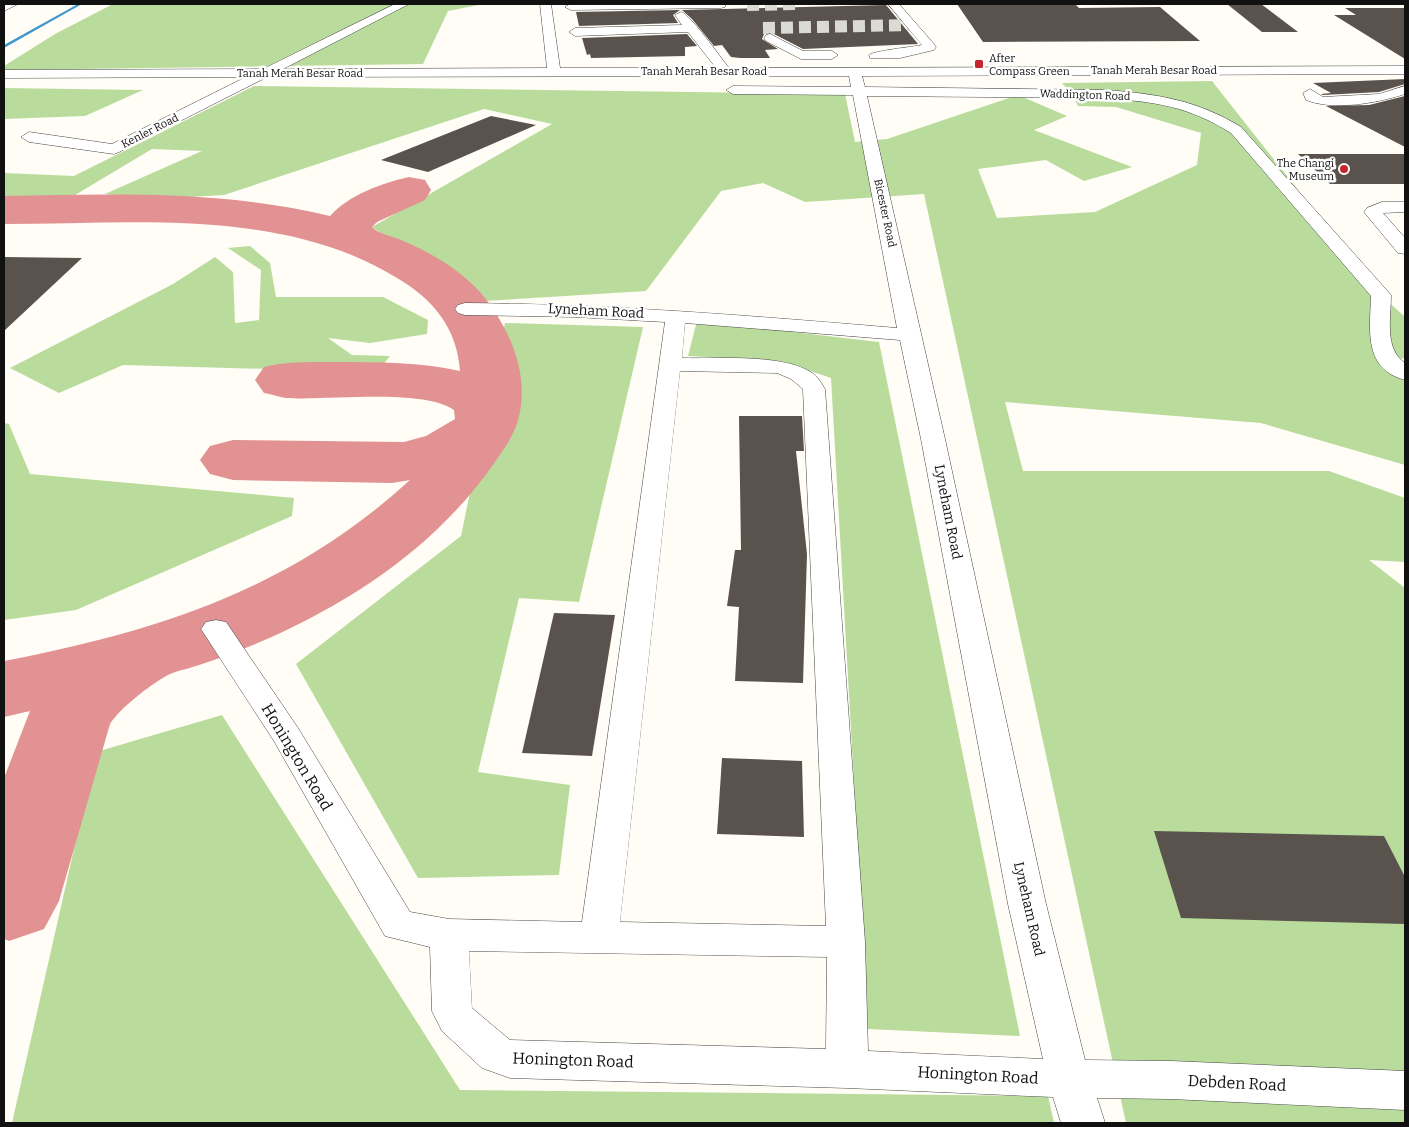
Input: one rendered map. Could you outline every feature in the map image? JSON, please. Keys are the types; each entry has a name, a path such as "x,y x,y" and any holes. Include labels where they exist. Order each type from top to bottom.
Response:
{"street":[{"path":"4,8 12,4"},
{"name":"Kenler Road","path":"29,137 114,149 403,4"},
{"path":"545,4 554,71"},
{"path":"888,71 866,55 900,54 930,47 893,4"},
{"path":"571,7 721,5"},
{"path":"676,7 725,71"},
{"path":"575,32 692,28"},
{"path":"770,38 801,55 843,55"},
{"path":"900,54 918,71"},
{"name":"Tanah Merah Besar Road","path":"4,74 1405,70"},
{"name":"Bicester Road","path":"854,71 908,335"},
{"path":"348,87 430,87"},
{"name":"Waddington Road","path":"722,90 1106,94 1174,103 1212,115 1236,130 1382,295 1380,338 1386,360 1405,373"},
{"path":"1310,93 1316,100 1330,101 1380,98 1405,90"},
{"path":"1405,207 1382,207 1373,212 1405,249"},
{"name":"Lyneham Road","path":"465,309 539,308 676,316 908,335 933,440 1027,904 1069,1079 1083,1123"},
{"path":"599,938 676,316"},
{"path":"670,364 780,367 799,374 808,380 814,390 846,942 847,1069"},
{"name":"Honington Road","path":"216,629 286,736 396,924 449,935 452,1011 456,1019 490,1049 504,1058 847,1069 1069,1079"},
{"path":"449,935 846,942"},
{"name":"Debden Road","path":"1069,1079 1171,1080 1405,1091"}],"green space":[{"path":"113,4 484,4 448,11 423,64 4,70 4,66 55,34"},
{"path":"1212,81 1381,295 1405,317 1405,358 1387,361 1405,373 1405,465 1261,423 1005,402 1023,471 1329,471 1405,498 1405,562 1369,560 1405,588 1405,1123 1126,1123 924,194 805,202 763,183 721,191 646,291 484,301 372,227 552,124 484,109 224,195 156,199 105,194 202,151 152,149 70,198 4,198 4,173 74,176 254,86 845,94 855,142 887,139 1018,95 1067,116 1034,130 1132,167 1084,181 1046,160 978,169 997,218 1095,212 1197,165 1201,133 1116,107 1078,106 1073,95 1062,83"},
{"path":"4,88 143,90 85,116 4,119"},
{"path":"250,246 270,263 276,297 383,297 428,320 427,334 370,343 328,338 352,355 390,356 377,372 123,365 59,393 10,368 173,284 215,257 233,272 235,323 259,320 261,270 228,248"},
{"path":"697,321 879,342 1020,1036 868,1029 831,378 781,361 688,356"},
{"path":"505,323 643,327 579,602 519,598 478,772 570,785 559,875 418,878 296,664 461,536"},
{"path":"4,423 9,424 30,474 294,498 292,516 76,610 4,620"},
{"path":"222,715 460,1090 1048,1096 1054,1123 12,1123 96,752"}],"building":[{"path":"957,4 1075,4 1079,8 1160,7 1200,41 983,42"},
{"path":"1227,4 1261,4 1298,32 1262,32"},
{"path":"886,5 918,44 803,49 770,32 764,34 762,39 778,49 765,50 770,58 731,57 722,45 714,46 682,10"},
{"path":"1345,8 1405,8 1405,59 1334,15 1356,15"},
{"path":"680,10 673,15 678,23 579,26 576,12"},
{"path":"687,34 697,46 685,47 685,56 591,58 590,54 587,55 582,38"},
{"path":"1405,79 1405,84 1379,92 1323,95 1321,94 1331,93 1313,83"},
{"path":"1405,96 1405,147 1326,106 1369,105"},
{"path":"491,116 536,125 428,172 381,160"},
{"name":"The Changi Museum","path":"1298,154 1405,154 1405,184 1330,184"},
{"path":"4,257 82,258 4,331"},
{"path":"739,416 802,416 804,451 796,451 807,554 803,683 735,681 739,607 727,606 735,550 741,550"},
{"path":"554,613 615,615 592,756 522,753"},
{"path":"722,758 802,761 804,837 717,834"},
{"path":"1154,831 1384,836 1405,877 1405,924 1181,918"}],"waterway":[{"path":"4,47 80,4"}],"taxiway":[{"path":"358,240 349,231 348,225 361,212 409,190"},
{"path":"4,210 139,209 229,213 274,219 318,228 383,250 424,272 443,287 460,303 474,322 484,343 489,366 491,392 487,419"},
{"path":"285,380 411,381 457,388 473,395 479,400 486,413 487,419"},
{"path":"4,689 79,673 153,653 239,621 282,602 324,580 365,554 402,526 435,494 464,459 480,434 487,419"},
{"path":"233,460 404,462 439,454 460,445 480,432"},
{"path":"9,901 68,719 90,690 134,661"}],"tunnel":[{"path":"747,5 800,4"},
{"path":"763,28 911,25"}],"place":[{"name":"After Compass Green","path":"979,64"},
{"name":"The Changi Museum","path":"1344,169"}]}
